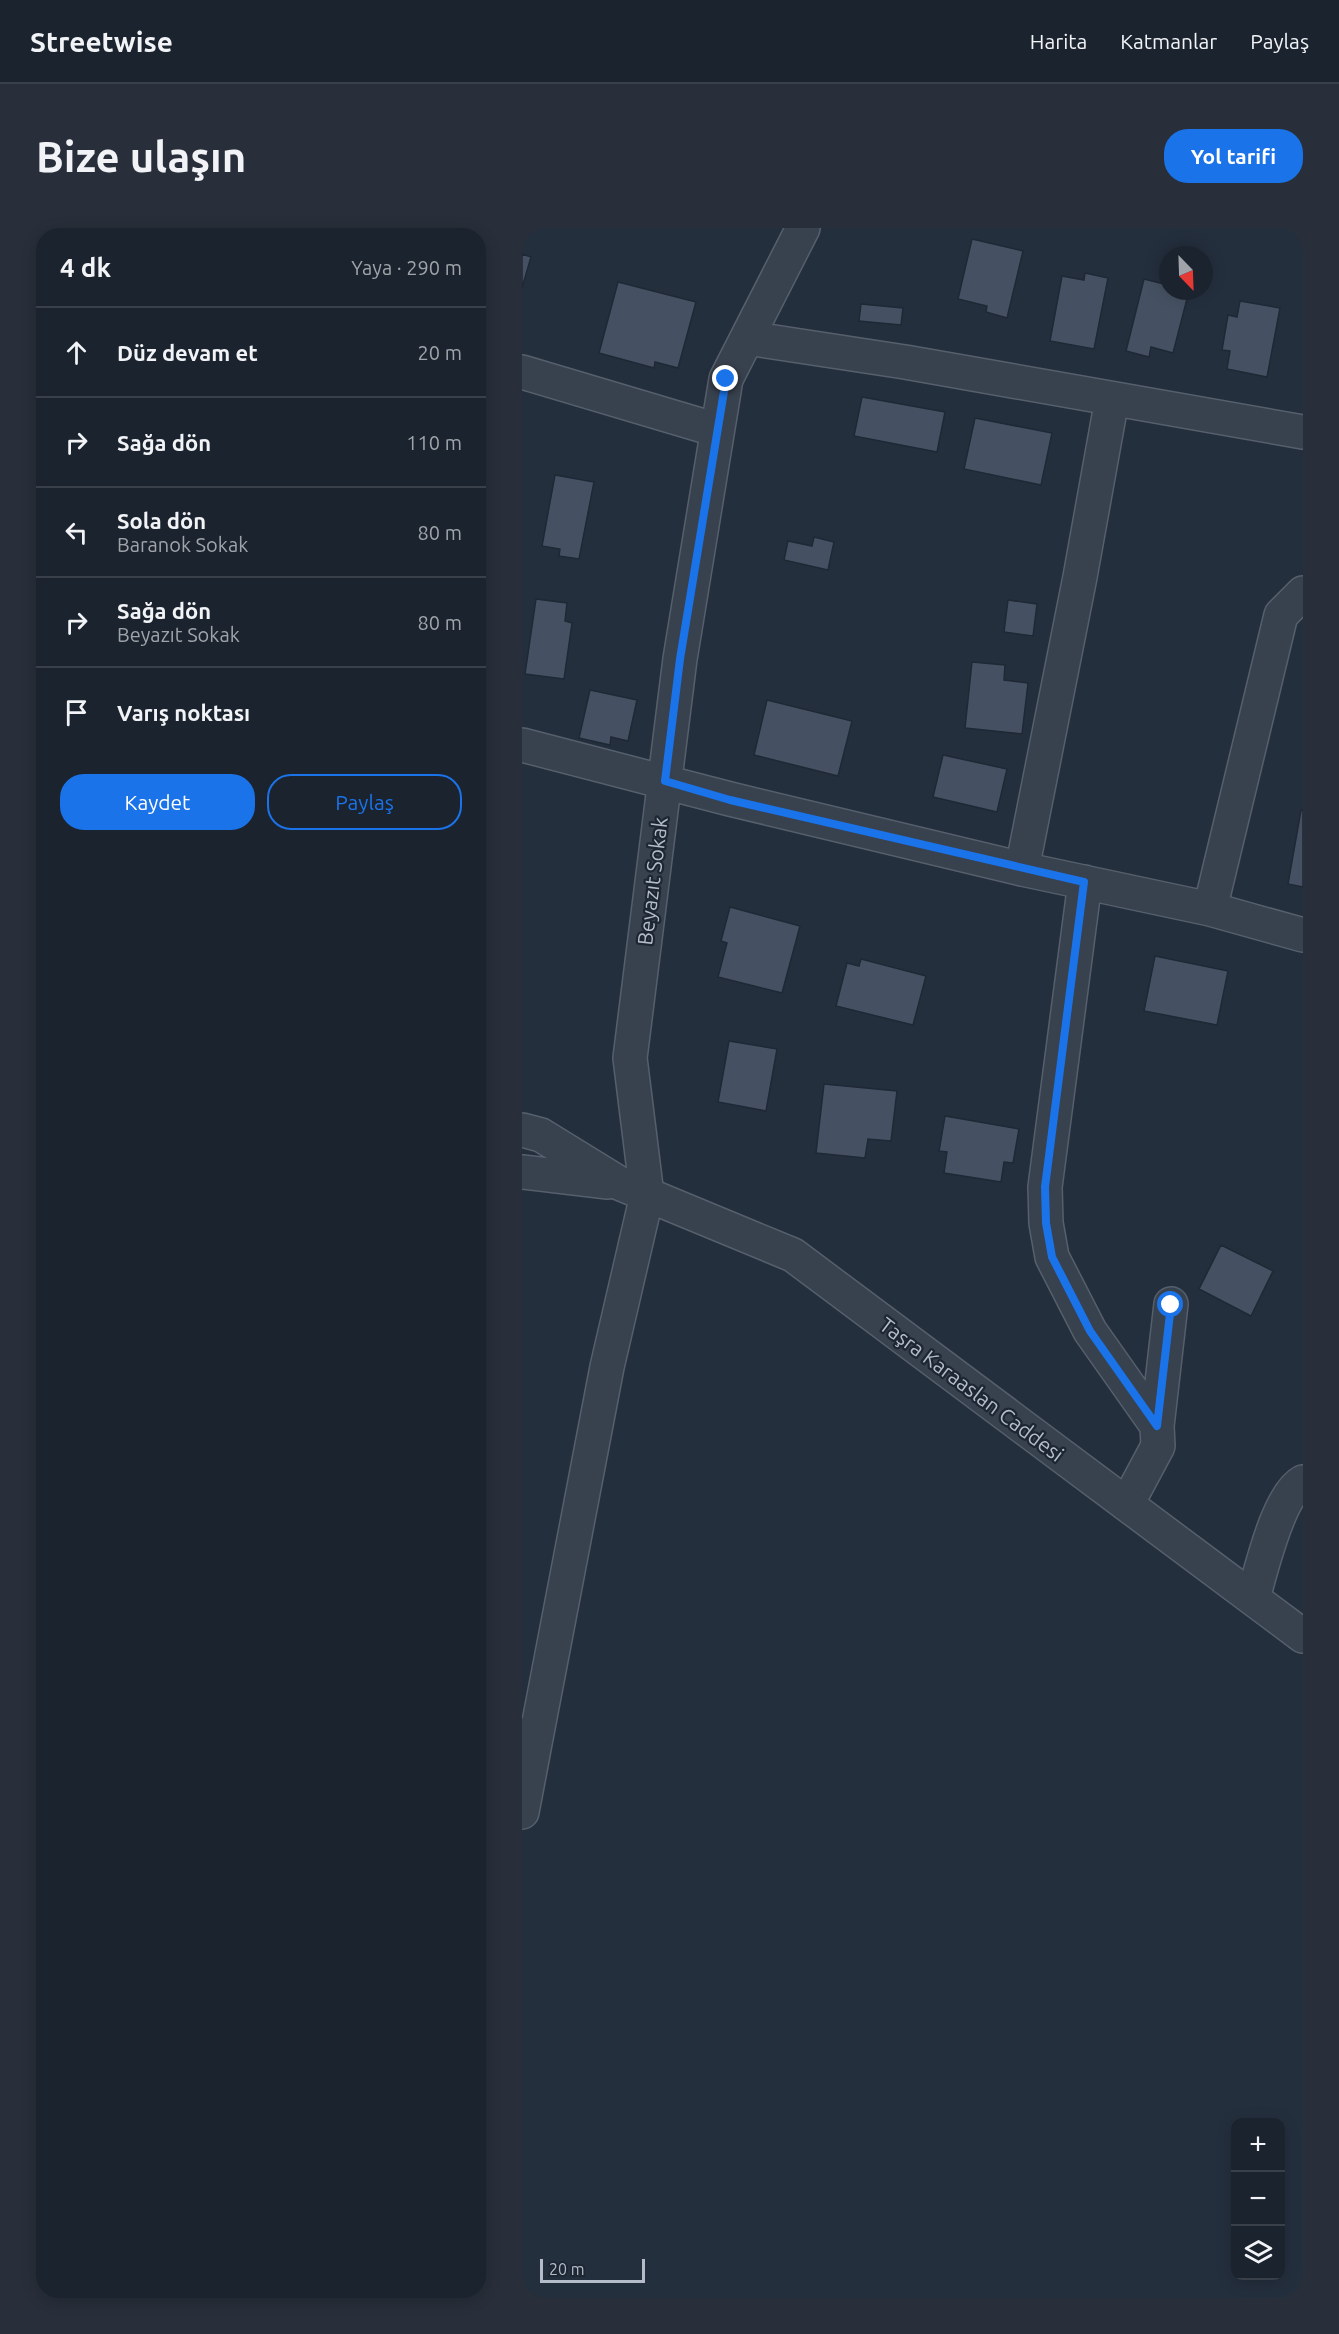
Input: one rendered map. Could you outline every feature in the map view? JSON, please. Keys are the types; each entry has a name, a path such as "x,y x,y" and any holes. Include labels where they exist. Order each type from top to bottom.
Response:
{"street":[{"name":"Beyazıt Sokak","path":"633,1189 630,1058 680,659 726,379 803,228"},
{"path":"747,338 906,362 1303,432"},
{"path":"522,372 717,430"},
{"path":"1022,869 1080,576 1112,399"},
{"path":"1209,909 1281,615 1303,593"},
{"path":"522,745 730,800 1022,869 1209,909 1303,935"},
{"path":"1084,882 1045,1187 1046,1223 1052,1257 1090,1331 1157,1426"},
{"path":"522,1130 541,1135 633,1189"},
{"path":"522,1172 633,1189"},
{"path":"522,1812 529,1737 607,1366 633,1189"},
{"name":"Taşra Karaaslan Caddesi","path":"633,1189 793,1255 1303,1636"},
{"path":"1127,1504 1158,1446 1157,1426 1171,1305"},
{"path":"1253,1598 1279,1514 1297,1485 1303,1482"}],"building":[{"path":"972,239 1023,251 1007,318 986,312 987,306 958,299"},
{"path":"522,254 531,257 522,288"},
{"path":"1085,273 1108,278 1094,349 1050,341 1062,276 1084,280"},
{"path":"1144,279 1159,283 1159,300 1187,300 1173,353 1151,347 1149,357 1126,351"},
{"path":"618,282 696,302 678,368 655,362 654,368 599,353"},
{"path":"1240,301 1280,308 1267,377 1227,369 1230,351 1222,350 1228,315 1237,317"},
{"path":"861,304 903,308 901,325 859,321"},
{"path":"862,397 945,412 937,452 854,436"},
{"path":"975,418 1052,433 1041,485 964,469"},
{"path":"555,475 594,482 579,559 559,556 560,549 542,546"},
{"path":"814,537 834,542 828,570 784,560 788,541 812,546"},
{"path":"536,599 567,603 565,621 572,623 564,679 525,674"},
{"path":"1008,600 1037,604 1033,636 1004,632"},
{"path":"972,662 1005,665 1004,680 1028,683 1022,734 965,728"},
{"path":"590,690 637,700 628,741 611,737 610,745 579,738"},
{"path":"767,700 852,721 838,776 754,755"},
{"path":"943,755 1007,769 997,812 933,797"},
{"path":"1301,810 1303,810 1303,887 1288,884"},
{"path":"730,907 800,926 782,993 718,977 727,943 721,941"},
{"path":"1155,956 1228,971 1217,1025 1144,1011"},
{"path":"861,959 926,976 913,1025 836,1006 847,963 859,966"},
{"path":"729,1041 777,1049 766,1111 718,1102"},
{"path":"824,1084 897,1091 891,1141 868,1139 865,1158 816,1153"},
{"path":"945,1116 1019,1129 1013,1163 1004,1162 1001,1182 944,1173 947,1152 939,1151"},
{"path":"1221,1245 1273,1271 1251,1316 1199,1289"}],"route":[{"path":"726,379 680,659 665,781 730,800 1084,882 1045,1187 1046,1223 1052,1257 1090,1331 1157,1426 1171,1305"}]}
